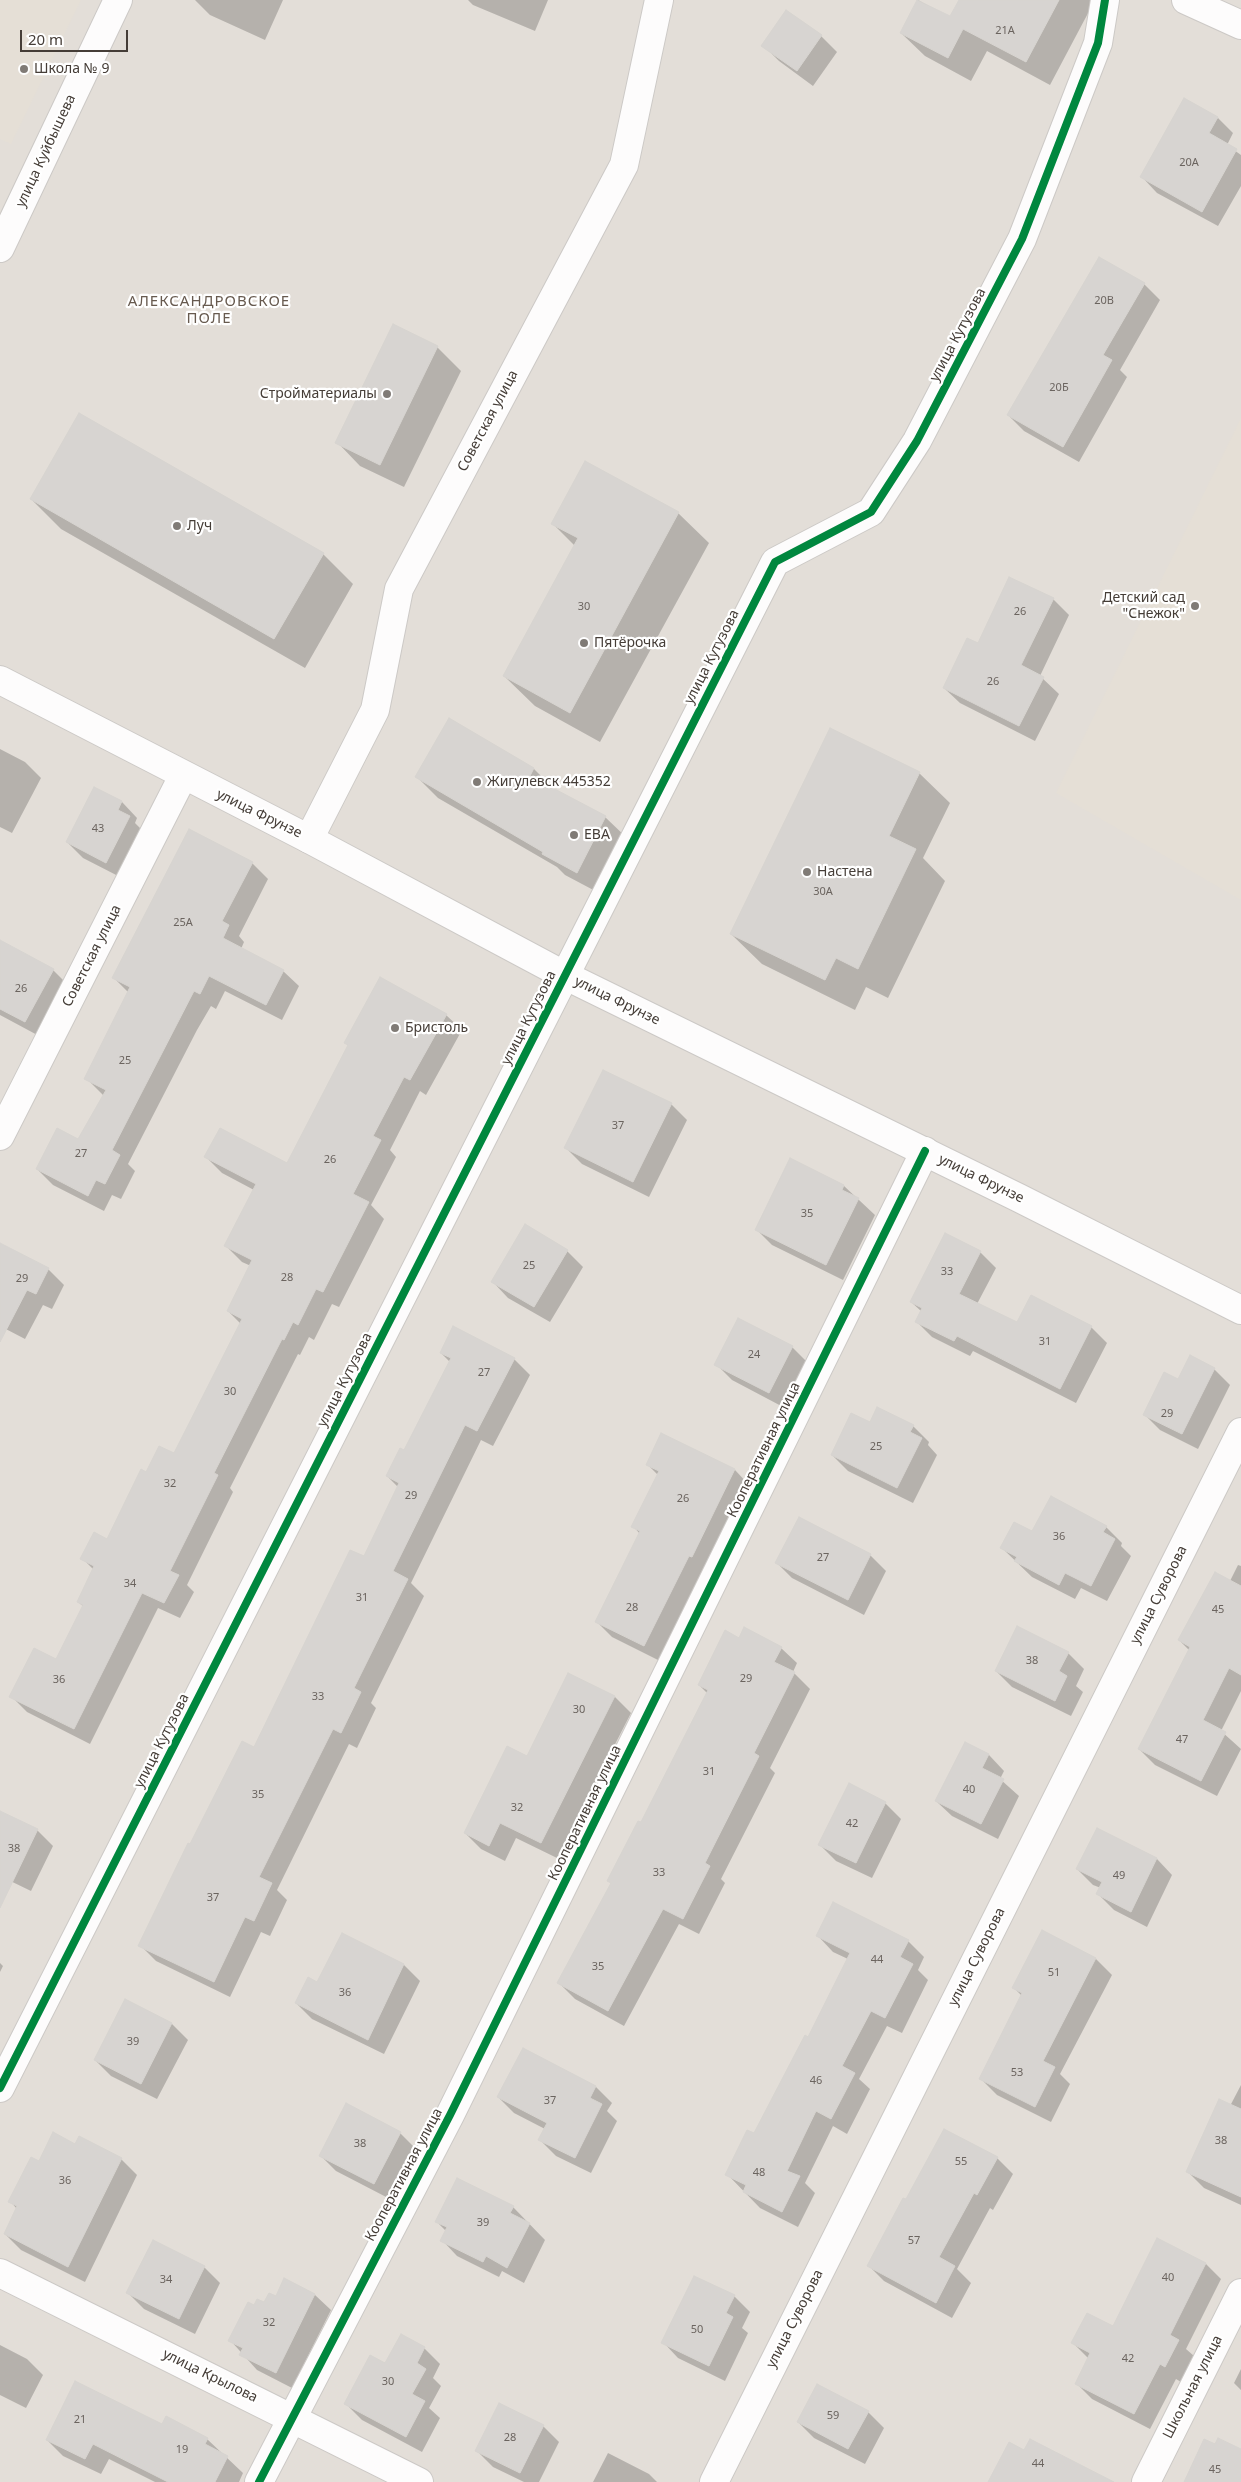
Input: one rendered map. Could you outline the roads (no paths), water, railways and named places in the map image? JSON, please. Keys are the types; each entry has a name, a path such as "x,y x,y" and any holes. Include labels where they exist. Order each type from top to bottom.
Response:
{"street":[{"name":"улица Куйбышева","path":"0,248 118,0"},
{"name":"Советская улица","path":"309,839 375,710 399,589 624,165 659,0"},
{"name":"улица Кутузова","path":"0,2088 775,562 871,512 917,441 1022,239 1098,43 1105,0"},
{"path":"1186,0 1241,25"},
{"name":"улица Фрунзе","path":"0,680 183,776 309,839 564,976 925,1151 1241,1310"},
{"name":"Советская улица","path":"0,1136 183,776"},
{"name":"Кооперативная улица","path":"259,2482 450,2115 925,1151"},
{"name":"улица Суворова","path":"714,2482 1241,1432"},
{"name":"улица Крылова","path":"0,2273 419,2482"},
{"name":"Школьная улица","path":"1146,2482 1241,2293"}],"place":[{"name":"Школа № 9","path":"24,69"},
{"name":"Стройматериалы","path":"387,394"},
{"name":"Луч","path":"177,526"},
{"name":"Детский сад \"Снежок\"","path":"1195,606"},
{"name":"Пятёрочка","path":"584,643"},
{"name":"Жигулевск 445352","path":"477,782"},
{"name":"ЕВА","path":"574,835"},
{"name":"Настена","path":"807,872"},
{"name":"Бристоль","path":"395,1028"}],"district":[{"name":"АЛЕКСАНДРОВСКОЕ ПОЛЕ","path":"209,310"}]}
